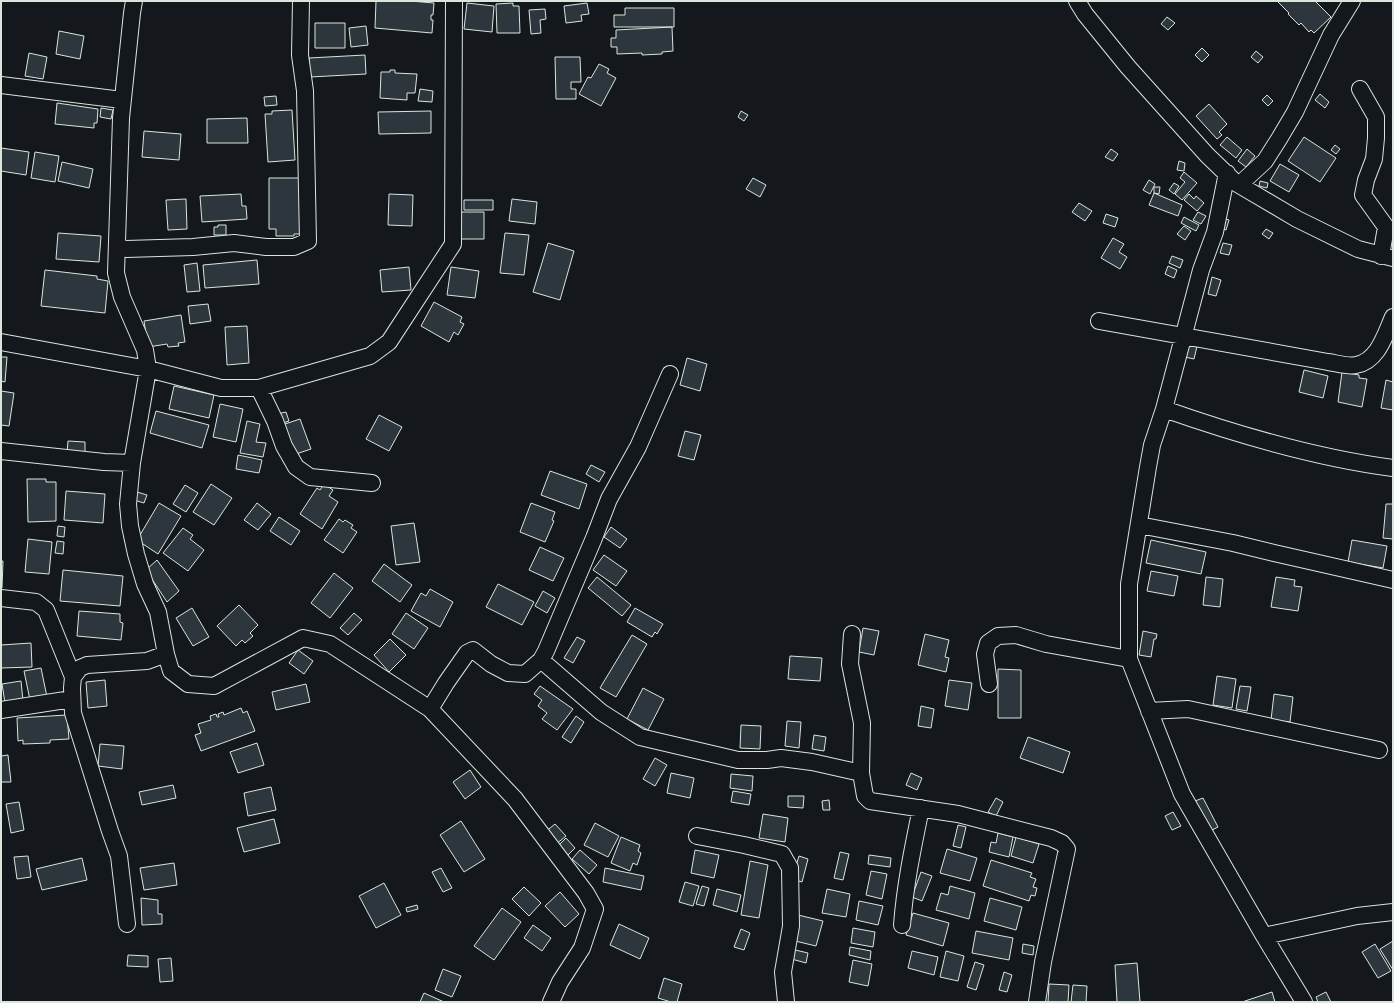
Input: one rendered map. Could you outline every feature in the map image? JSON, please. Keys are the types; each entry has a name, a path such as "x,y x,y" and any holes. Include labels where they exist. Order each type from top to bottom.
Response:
{"street":[{"path":"134,1 122,100 116,273 122,297 145,350 148,369 132,463 128,504 130,526 136,554 146,584 158,612 166,654 171,671 188,684 214,686 302,638 318,640 330,644 430,709 515,799 586,893 595,909 582,948 560,982 551,1002"},
{"path":"117,246 126,248 193,247 234,244 266,247 294,247 308,241 305,91 300,55 301,1"},
{"path":"1,342 148,369 221,388 259,388 370,356 390,342 453,244 454,1"},
{"path":"1077,1 1128,67 1207,155 1239,185 1297,219 1358,249 1387,257 1386,227 1363,196 1366,180 1374,159 1376,117 1360,89"},
{"path":"1239,185 1265,160 1279,139 1295,112 1331,35 1352,1"},
{"path":"1,85 122,100"},
{"path":"1227,173 1215,232 1201,270 1164,409 1152,445 1129,584 1129,659 1182,794 1304,1002"},
{"path":"1099,321 1328,362 1355,365 1370,360 1380,346 1393,317"},
{"path":"430,709 467,653 473,650 491,664 508,673 525,674 541,660 609,499 638,447 670,374"},
{"path":"259,388 275,421 284,446 296,467 310,477 372,483"},
{"path":"1164,409 1311,454 1360,464 1393,468"},
{"path":"1,451 104,462 132,463"},
{"path":"1139,524 1233,543 1393,580"},
{"path":"1,598 36,602 46,610 73,677 73,713 119,856 127,924"},
{"path":"852,634 850,664 862,723 861,773 865,796 870,801 958,814 1051,838 1062,843 1067,849 1043,962 1037,1002"},
{"path":"989,684 985,654 988,642 998,636 1016,636 1046,644 1129,659"},
{"path":"73,677 80,668 87,665 147,661 166,654"},
{"path":"541,660 601,712 640,737 738,760 767,760 781,758 812,762 861,773"},
{"path":"1,710 72,699"},
{"path":"1149,712 1188,709 1379,750"},
{"path":"902,925 904,896 909,862 921,808"},
{"path":"697,836 782,854 790,868 791,926 783,972 786,1002"},
{"path":"1264,936 1357,916 1393,912"}],"building":[{"path":"376,1 434,3 433,15 431,15 431,20 433,20 432,33 375,28"},
{"path":"1277,1 1315,1 1331,17 1314,33 1311,30 1309,32 1301,23 1299,25"},
{"path":"467,3 494,6 492,32 464,29"},
{"path":"513,3 513,6 519,6 520,33 497,33 496,4"},
{"path":"587,3 589,14 581,15 582,21 566,23 564,6"},
{"path":"625,8 674,8 674,27 614,27 614,15 625,15"},
{"path":"545,9 546,19 540,20 541,33 531,34 529,10"},
{"path":"1167,17 1175,23 1168,30 1161,24"},
{"path":"315,23 345,23 345,48 315,48"},
{"path":"366,26 368,45 351,47 349,28"},
{"path":"672,27 673,51 662,52 662,54 617,54 617,47 611,47 611,38 616,38 616,30"},
{"path":"59,31 84,36 80,59 56,54"},
{"path":"1202,48 1209,55 1202,62 1195,55"},
{"path":"1256,51 1263,57 1258,63 1251,57"},
{"path":"29,53 47,57 43,79 25,76"},
{"path":"365,55 366,74 310,77 309,58"},
{"path":"555,57 580,57 581,82 571,82 571,89 576,89 576,99 556,99"},
{"path":"599,64 609,69 607,73 616,78 601,106 579,94 588,77 591,78"},
{"path":"390,70 395,70 395,73 417,74 415,93 407,93 407,100 380,98 381,72 390,72"},
{"path":"420,89 433,91 432,102 418,101"},
{"path":"1320,94 1329,102 1325,108 1315,100"},
{"path":"1267,95 1273,101 1268,106 1262,100"},
{"path":"276,96 277,105 265,106 264,97"},
{"path":"57,103 98,109 97,123 94,123 94,128 55,124"},
{"path":"1209,104 1227,124 1219,132 1222,135 1217,139 1196,116"},
{"path":"101,108 113,110 111,119 100,117"},
{"path":"292,110 295,160 268,162 265,114 272,114 272,111"},
{"path":"431,111 431,133 379,134 378,112"},
{"path":"741,111 748,115 744,121 738,117"},
{"path":"247,118 248,143 207,143 207,119"},
{"path":"144,131 181,134 179,160 142,157"},
{"path":"1227,137 1242,150 1236,158 1220,145"},
{"path":"1304,137 1336,158 1320,182 1288,161"},
{"path":"1335,145 1340,149 1336,154 1331,150"},
{"path":"1,148 29,152 26,175 1,171"},
{"path":"1111,149 1118,154 1113,161 1105,157"},
{"path":"1247,149 1255,156 1246,167 1238,161"},
{"path":"35,152 59,156 55,182 31,178"},
{"path":"1179,161 1185,163 1184,171 1177,170"},
{"path":"62,162 93,169 89,188 58,181"},
{"path":"1280,164 1299,175 1289,192 1270,181"},
{"path":"1184,172 1197,183 1182,200 1175,194 1185,182 1180,178"},
{"path":"269,178 300,178 300,234 294,234 294,236 276,236 276,229 269,229"},
{"path":"753,178 766,185 760,197 746,189"},
{"path":"1149,180 1155,184 1150,194 1143,190"},
{"path":"1260,181 1268,183 1267,188 1259,186"},
{"path":"1174,183 1179,186 1174,194 1169,190"},
{"path":"1154,187 1160,187 1159,194 1154,193"},
{"path":"1154,193 1182,205 1178,216 1149,205"},
{"path":"241,194 242,206 246,206 247,219 202,222 200,196"},
{"path":"389,194 413,195 412,226 388,225"},
{"path":"1189,194 1194,199 1196,196 1204,203 1197,211 1184,200"},
{"path":"186,199 187,229 168,230 166,200"},
{"path":"512,199 537,202 535,224 509,221"},
{"path":"464,200 493,200 493,210 464,210"},
{"path":"1079,203 1092,211 1085,221 1072,212"},
{"path":"458,212 484,212 484,239 458,239"},
{"path":"1198,212 1206,216 1201,224 1193,220"},
{"path":"1106,214 1118,218 1115,227 1103,223"},
{"path":"1184,217 1199,225 1196,231 1181,223"},
{"path":"1223,218 1229,220 1226,230 1220,228"},
{"path":"218,225 226,225 226,235 214,235 214,227 218,227"},
{"path":"1184,226 1191,231 1185,240 1177,234"},
{"path":"1266,229 1273,233 1269,239 1262,234"},
{"path":"58,233 101,236 99,262 56,259"},
{"path":"505,233 529,235 524,275 500,273"},
{"path":"1113,238 1124,244 1119,252 1127,257 1120,269 1101,258"},
{"path":"548,243 574,251 560,300 533,292"},
{"path":"1223,243 1232,245 1229,255 1220,253"},
{"path":"1172,256 1183,260 1180,268 1169,263"},
{"path":"257,260 259,284 205,288 203,265"},
{"path":"197,263 200,291 187,292 184,265"},
{"path":"1168,266 1177,270 1174,278 1165,274"},
{"path":"409,267 411,290 382,292 380,270"},
{"path":"451,267 479,271 475,298 447,295"},
{"path":"45,270 97,276 97,279 108,281 105,313 41,306"},
{"path":"1212,277 1221,280 1216,296 1208,294"},
{"path":"434,302 462,317 460,322 464,324 458,335 454,332 449,342 421,326"},
{"path":"208,304 211,321 190,324 188,306"},
{"path":"181,315 185,342 178,343 179,346 168,347 167,344 148,347 144,321"},
{"path":"247,326 249,363 227,365 225,327"},
{"path":"1190,340 1198,342 1194,359 1185,357"},
{"path":"1,357 7,357 5,382 1,381"},
{"path":"687,358 707,364 700,391 680,385"},
{"path":"1304,370 1328,376 1323,398 1299,392"},
{"path":"1342,372 1359,375 1359,378 1367,379 1362,407 1338,402"},
{"path":"1386,380 1393,382 1393,410 1381,408"},
{"path":"174,386 214,395 209,418 169,409"},
{"path":"1,391 14,393 9,426 1,425"},
{"path":"220,404 243,409 236,442 213,437"},
{"path":"156,411 209,425 202,448 150,433"},
{"path":"286,412 289,421 280,424 277,414"},
{"path":"379,415 402,427 389,451 366,439"},
{"path":"300,419 311,449 290,456 279,426"},
{"path":"247,421 260,424 256,442 266,443 263,457 240,453"},
{"path":"685,431 701,435 694,460 678,456"},
{"path":"68,441 85,442 85,454 67,453"},
{"path":"238,455 262,460 259,473 236,469"},
{"path":"591,465 605,472 599,482 586,474"},
{"path":"550,471 587,484 579,509 541,495"},
{"path":"27,479 46,479 46,482 56,482 56,521 28,522"},
{"path":"211,484 232,498 214,525 193,512"},
{"path":"324,484 333,490 329,496 338,502 322,529 300,514 317,488 320,490"},
{"path":"185,485 198,493 186,512 173,504"},
{"path":"66,491 105,494 103,523 64,520"},
{"path":"137,492 147,495 144,503 134,500"},
{"path":"159,503 181,516 158,554 137,540"},
{"path":"257,503 271,514 258,530 244,520"},
{"path":"531,503 555,512 552,520 554,521 545,542 520,532"},
{"path":"1386,504 1393,504 1393,539 1383,538"},
{"path":"279,517 300,531 291,545 270,531"},
{"path":"339,519 343,522 345,520 353,525 351,528 357,532 343,553 324,540"},
{"path":"414,523 420,562 396,565 391,526"},
{"path":"58,526 65,527 64,537 57,536"},
{"path":"611,527 627,539 620,548 604,537"},
{"path":"183,528 193,535 190,539 204,550 188,571 163,553"},
{"path":"28,539 52,542 49,574 25,572"},
{"path":"1151,540 1206,552 1201,574 1146,563"},
{"path":"1352,540 1387,546 1383,568 1348,562"},
{"path":"57,541 64,542 63,554 55,553"},
{"path":"540,547 564,558 553,581 529,570"},
{"path":"604,555 627,571 616,586 593,570"},
{"path":"157,560 179,591 167,602 146,570"},
{"path":"1,561 3,561 2,588 1,588"},
{"path":"384,564 412,585 400,602 372,581"},
{"path":"63,570 123,576 120,606 60,601"},
{"path":"1151,571 1178,576 1174,596 1147,591"},
{"path":"334,573 353,588 330,618 311,603"},
{"path":"597,577 631,605 622,616 588,588"},
{"path":"1206,577 1223,579 1220,607 1203,605"},
{"path":"1276,577 1295,580 1294,586 1302,587 1298,611 1271,607"},
{"path":"498,584 534,602 522,625 486,607"},
{"path":"430,589 453,602 440,627 411,611 421,593 426,596"},
{"path":"543,591 555,598 547,613 535,606"},
{"path":"239,605 258,625 250,633 253,636 245,643 242,640 236,646 217,626"},
{"path":"192,608 209,637 193,646 176,618"},
{"path":"635,608 663,624 657,634 655,632 652,637 627,622"},
{"path":"79,611 120,614 120,622 123,623 121,640 77,636"},
{"path":"354,613 362,620 348,635 340,628"},
{"path":"406,613 428,628 414,649 392,634"},
{"path":"863,628 879,631 874,655 859,652"},
{"path":"1143,631 1157,634 1156,639 1154,639 1151,657 1139,655"},
{"path":"925,634 949,640 945,657 949,658 946,672 918,665"},
{"path":"632,635 647,644 616,697 600,688"},
{"path":"577,637 585,641 573,663 564,658"},
{"path":"390,639 406,655 389,672 374,655"},
{"path":"31,643 32,667 1,668 1,645"},
{"path":"298,650 313,661 304,674 289,663"},
{"path":"790,656 822,658 820,681 788,679"},
{"path":"41,668 47,697 30,700 24,671"},
{"path":"998,669 1021,670 1021,718 998,718"},
{"path":"1217,676 1236,679 1232,708 1213,705"},
{"path":"105,680 107,706 88,708 86,682"},
{"path":"949,680 972,683 968,710 945,706"},
{"path":"21,681 23,701 5,703 2,684"},
{"path":"306,684 310,702 276,710 272,692"},
{"path":"540,686 573,709 557,730 542,719 547,713 538,706 542,700 534,694"},
{"path":"1240,686 1251,687 1247,711 1236,709"},
{"path":"643,688 664,699 648,730 627,719"},
{"path":"1274,694 1293,697 1290,722 1271,720"},
{"path":"921,706 934,709 931,728 918,726"},
{"path":"241,708 243,713 247,711 255,731 201,751 195,735 201,733 198,724 211,720 210,716 216,714 217,717 219,717 218,714 223,712 224,715"},
{"path":"67,715 69,739 50,740 50,743 23,744 23,740 18,741 17,718"},
{"path":"576,716 584,722 571,743 562,737"},
{"path":"787,721 801,722 799,748 785,746"},
{"path":"741,725 761,726 760,749 740,748"},
{"path":"814,735 826,737 824,751 812,749"},
{"path":"1028,737 1070,752 1063,773 1020,758"},
{"path":"257,743 264,765 238,773 230,752"},
{"path":"100,744 124,746 122,769 98,766"},
{"path":"8,755 11,782 1,782 1,756"},
{"path":"655,758 667,765 655,786 643,779"},
{"path":"470,770 481,787 465,799 453,782"},
{"path":"671,773 694,778 690,798 667,793"},
{"path":"911,773 922,778 917,790 906,785"},
{"path":"731,774 753,776 752,791 730,788"},
{"path":"173,785 176,798 142,805 139,792"},
{"path":"271,787 276,810 248,816 244,793"},
{"path":"733,791 751,794 749,805 731,802"},
{"path":"788,796 804,796 803,808 788,807"},
{"path":"996,798 1003,802 996,816 988,812"},
{"path":"1203,798 1218,827 1210,831 1195,801"},
{"path":"829,800 830,810 823,810 822,801"},
{"path":"19,802 24,830 11,833 6,804"},
{"path":"1173,812 1181,826 1172,830 1165,816"},
{"path":"763,814 788,818 785,842 759,838"},
{"path":"274,819 280,843 244,852 237,828"},
{"path":"461,821 485,859 464,872 440,835"},
{"path":"595,823 619,836 608,857 584,845"},
{"path":"555,824 566,836 555,845 544,833"},
{"path":"958,825 966,827 961,848 953,846"},
{"path":"998,833 1013,837 1009,857 989,852 991,842 996,843"},
{"path":"621,837 640,845 638,851 641,853 637,865 633,863 630,871 611,863"},
{"path":"1016,837 1039,844 1033,863 1011,856"},
{"path":"566,838 575,848 567,856 558,846"},
{"path":"947,849 977,858 970,881 940,873"},
{"path":"580,850 597,865 589,874 572,859"},
{"path":"695,850 719,855 714,878 691,873"},
{"path":"840,852 849,854 843,880 834,878"},
{"path":"869,855 891,858 890,867 868,864"},
{"path":"28,856 31,877 17,879 14,857"},
{"path":"799,856 808,859 802,882 792,879"},
{"path":"82,858 87,880 42,890 36,869"},
{"path":"991,860 1032,873 1030,877 1036,879 1033,887 1037,888 1035,896 1031,895 1029,901 983,886"},
{"path":"750,861 768,865 759,918 741,915"},
{"path":"174,863 177,885 144,890 140,868"},
{"path":"441,868 452,888 443,892 432,872"},
{"path":"605,868 644,876 641,890 603,882"},
{"path":"871,871 887,874 882,899 866,895"},
{"path":"921,872 932,876 922,901 912,897"},
{"path":"685,882 699,886 693,906 679,902"},
{"path":"384,883 401,915 376,928 359,896"},
{"path":"702,886 709,888 704,906 696,904"},
{"path":"950,886 975,893 969,919 936,910 941,893 948,895"},
{"path":"524,887 541,903 529,916 512,899"},
{"path":"717,889 741,895 737,912 713,905"},
{"path":"827,889 850,894 846,917 822,913"},
{"path":"560,892 579,914 565,927 545,906"},
{"path":"141,898 158,900 158,914 162,914 162,924 142,925"},
{"path":"990,898 1022,907 1016,930 984,921"},
{"path":"859,901 883,906 878,925 856,920"},
{"path":"417,905 418,909 407,912 406,908"},
{"path":"502,908 521,922 494,960 474,946"},
{"path":"913,913 949,923 943,946 906,935"},
{"path":"798,915 823,921 816,946 791,940"},
{"path":"619,924 649,938 640,959 610,945"},
{"path":"533,925 551,938 542,951 524,938"},
{"path":"853,928 875,932 873,947 851,943"},
{"path":"741,929 750,933 744,950 734,947"},
{"path":"976,931 1013,938 1009,960 972,953"},
{"path":"1393,941 1393,970 1380,949"},
{"path":"1023,944 1034,946 1033,955 1022,953"},
{"path":"1375,944 1391,971 1378,978 1362,952"},
{"path":"850,947 871,951 870,960 849,955"},
{"path":"791,949 808,953 806,963 788,958"},
{"path":"912,951 938,957 934,975 908,968"},
{"path":"946,951 964,956 958,981 940,977"},
{"path":"128,955 148,956 148,967 127,966"},
{"path":"171,958 173,981 160,982 158,959"},
{"path":"853,960 872,964 868,986 849,982"},
{"path":"975,962 984,965 976,990 967,987"},
{"path":"1137,963 1140,1002 1117,1002 1115,965"},
{"path":"443,969 461,976 452,997 435,990"},
{"path":"1004,972 1012,975 1007,992 999,990"},
{"path":"664,978 682,984 677,1002 671,1002 658,998"},
{"path":"1049,984 1069,985 1068,1002 1048,1002"},
{"path":"1073,985 1087,986 1086,1002 1071,1002"},
{"path":"1272,992 1275,1002 1242,1002"},
{"path":"1326,992 1331,1002 1318,1002 1316,997"},
{"path":"424,993 444,1002 420,1002"}]}
